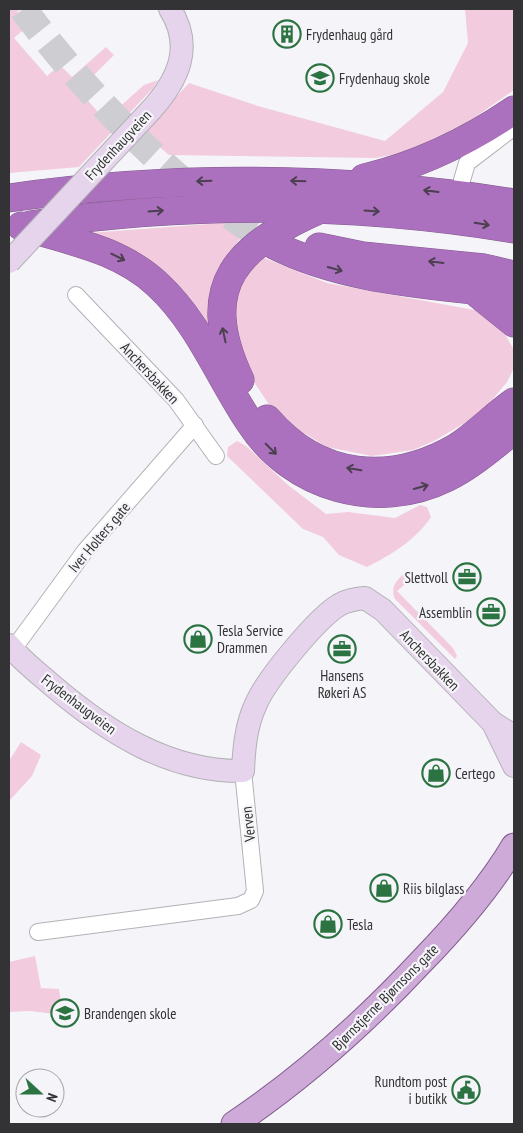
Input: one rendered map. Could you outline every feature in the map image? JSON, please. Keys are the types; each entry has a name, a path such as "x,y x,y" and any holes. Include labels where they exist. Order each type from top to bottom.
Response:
{"highway":[{"path":"343,183 388,172 442,153 485,130 514,110"},
{"path":"9,198 136,185 204,181 343,183 458,194 514,203"},
{"path":"15,227 85,217 176,210 252,207 323,208 410,214 514,229"},
{"path":"323,208 293,221 252,247 232,273 223,296 222,323 230,356 239,379 276,429 299,448 326,462 356,470 389,472 408,469 442,455 513,408"},
{"path":"15,227 104,250 134,265 152,279 170,296 193,326 238,404 264,443 289,466 319,482 369,494 387,494 421,488 447,478 513,408"},
{"path":"514,275 484,268 363,256 318,246 283,241 314,263 357,275 506,294 514,298"},
{"path":"471,290 497,308 514,323"}],"main road":[{"name":"Bjørnstjerne Bjørnsons gate","path":"234,1124 309,1069 384,1002 469,908 504,864 514,846"},
{"name":"Bjørnstjerne Bjørnsons gate","path":"255,1124 316,1078 382,1019 415,985 514,870"}],"street":[{"name":"Frydenhaugveien","path":"9,262 151,110 173,83 180,65 180,33 170,9"},
{"path":"458,194 467,163 514,127"},
{"name":"Anchersbakken","path":"76,295 176,400 216,456"},
{"name":"Iver Holters gate","path":"10,650 85,551 195,425"},
{"name":"Anchersbakken","path":"365,598 383,610 493,724"},
{"name":"Verven","path":"46,931 238,906 251,900 255,891 243,771 244,748 248,726 256,703 268,683 292,652 329,613 339,605 350,600 365,598"},
{"name":"Frydenhaugveien","path":"10,650 91,717 143,747 202,769 243,771"},
{"path":"493,724 514,736"},
{"path":"493,724 514,766"}],"shaded area":[{"path":"9,9 21,9 17,12 28,26 14,38 47,76 60,65 72,77 106,47 114,55 90,79 87,77 76,87 105,120 144,85 158,80 153,88 79,167 9,173"},
{"path":"465,9 514,9 514,90 434,146 376,158 169,155 143,133 189,83 258,106 385,141 443,92 468,43"},
{"path":"222,223 249,224 224,264 213,329 207,332 89,233"},
{"path":"259,256 327,283 480,311 502,329 514,350 514,368 507,382 487,406 468,421 434,441 413,450 372,456 327,447 286,422 268,403 246,370 235,322 236,293"},
{"path":"237,441 246,446 288,485 326,514 348,512 395,518 420,505 427,507 431,517 410,540 367,567 339,555 323,537 303,529 227,456 228,447"},
{"path":"406,572 411,579 397,591 453,648 457,656 455,659 395,599 394,587"},
{"path":"21,742 41,755 32,776 9,801 9,761"},
{"path":"35,956 41,988 59,989 63,1015 30,1011 9,1012 9,962"}],"tunnel":[{"path":"23,9 80,79 120,123 163,164 186,184 274,245"}],"place":[{"name":"Frydenhaug gård","path":"287,34"},
{"name":"Frydenhaug skole","path":"320,78"},
{"name":"Slettvoll","path":"467,577"},
{"name":"Assemblin","path":"491,612"},
{"name":"Tesla Service Drammen","path":"198,639"},
{"name":"Hansens Røkeri AS","path":"342,649"},
{"name":"Certego","path":"436,773"},
{"name":"Riis bilglass","path":"384,888"},
{"name":"Tesla","path":"328,924"},
{"name":"Brandengen skole","path":"65,1013"},
{"name":"Rundtom post i butikk","path":"466,1090"}]}
